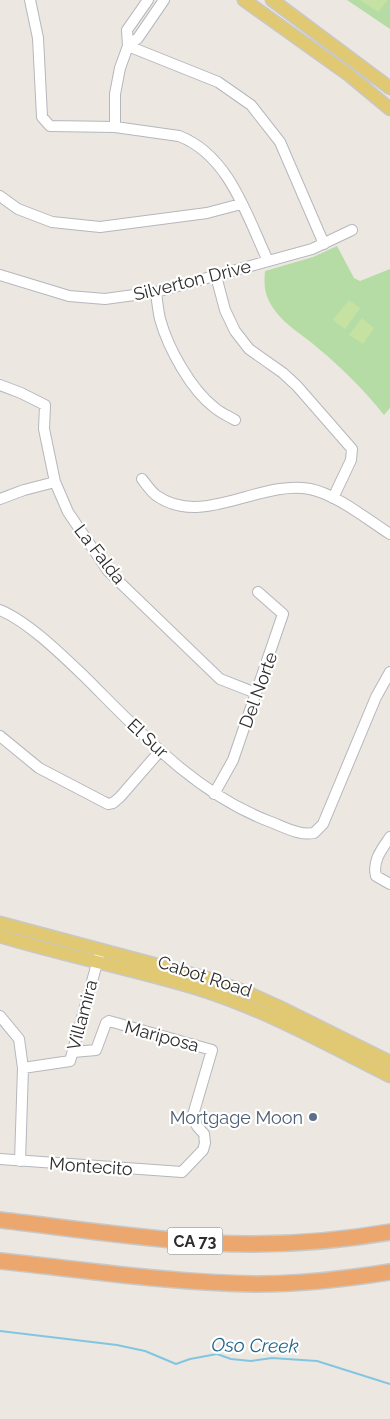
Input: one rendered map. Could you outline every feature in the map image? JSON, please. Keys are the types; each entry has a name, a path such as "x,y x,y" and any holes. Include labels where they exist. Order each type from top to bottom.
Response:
{"highway":[{"name":"CA 73","path":"0,1220 212,1243 288,1243 390,1232"},
{"name":"CA 73","path":"0,1261 170,1279 258,1284 305,1282 390,1272"}],"main road":[{"path":"244,0 349,75 390,109"},
{"path":"272,0 390,88"},
{"name":"Cabot Road","path":"0,923 238,1003 390,1076"},
{"name":"Cabot Road","path":"0,936 206,978 246,992 390,1062"}],"street":[{"path":"31,0 38,38 42,117 50,126 115,126 179,136 187,139 210,156 222,169 268,261"},
{"path":"115,126 115,94 120,68 128,46 127,30 148,0"},
{"path":"128,46 138,38 164,0"},
{"path":"140,10 152,18"},
{"path":"128,46 218,82 251,105 280,142 324,244"},
{"path":"0,196 18,209 52,222 100,227 207,213 241,204"},
{"name":"Silverton Drive","path":"0,275 68,296 105,299 156,292 312,250 352,230"},
{"path":"216,276 226,310 235,331 249,349 283,373 297,386 352,449 351,460 333,498"},
{"path":"156,292 160,318 168,342 187,375 214,408 235,420"},
{"name":"La Falda","path":"0,385 45,405 44,429 55,482 68,512 108,571 220,679 256,693"},
{"path":"142,479 156,495 169,503 184,506 212,505 280,489 310,489 333,498 390,534"},
{"path":"0,499 24,490 55,482"},
{"name":"Del Norte","path":"214,794 233,760 283,614 258,592"},
{"name":"El Sur","path":"0,610 9,614 57,650 160,752 214,794 259,818 305,834 314,833 323,824 376,697 390,672"},
{"path":"0,736 39,768 108,804 113,803 120,797 160,752"},
{"path":"390,838 376,860 374,868 376,876 390,884"},
{"name":"Villamira","path":"23,1068 70,1061 99,956"},
{"path":"0,1016 19,1039 23,1068 20,1161"},
{"name":"Mariposa","path":"73,1052 96,1050 106,1023 110,1021 212,1050 193,1114 197,1126 204,1134 205,1143 203,1150 182,1172"},
{"name":"Montecito","path":"0,1159 182,1172"}],"green space":[{"path":"347,0 390,0 390,29"},
{"path":"360,0 388,0 378,12"},
{"path":"337,246 354,278 360,281 390,269 390,408 384,415 345,372 279,316 266,294 265,271 313,257"},
{"path":"349,300 360,308 345,329 333,320"},
{"path":"362,318 374,328 363,344 349,335"}],"waterway":[{"name":"Oso Creek","path":"0,1331 117,1345 145,1351 176,1364 190,1359 217,1354 231,1359 251,1361 272,1358 317,1361 390,1384"}],"place":[{"name":"Mortgage Moon","path":"313,1117"}]}
